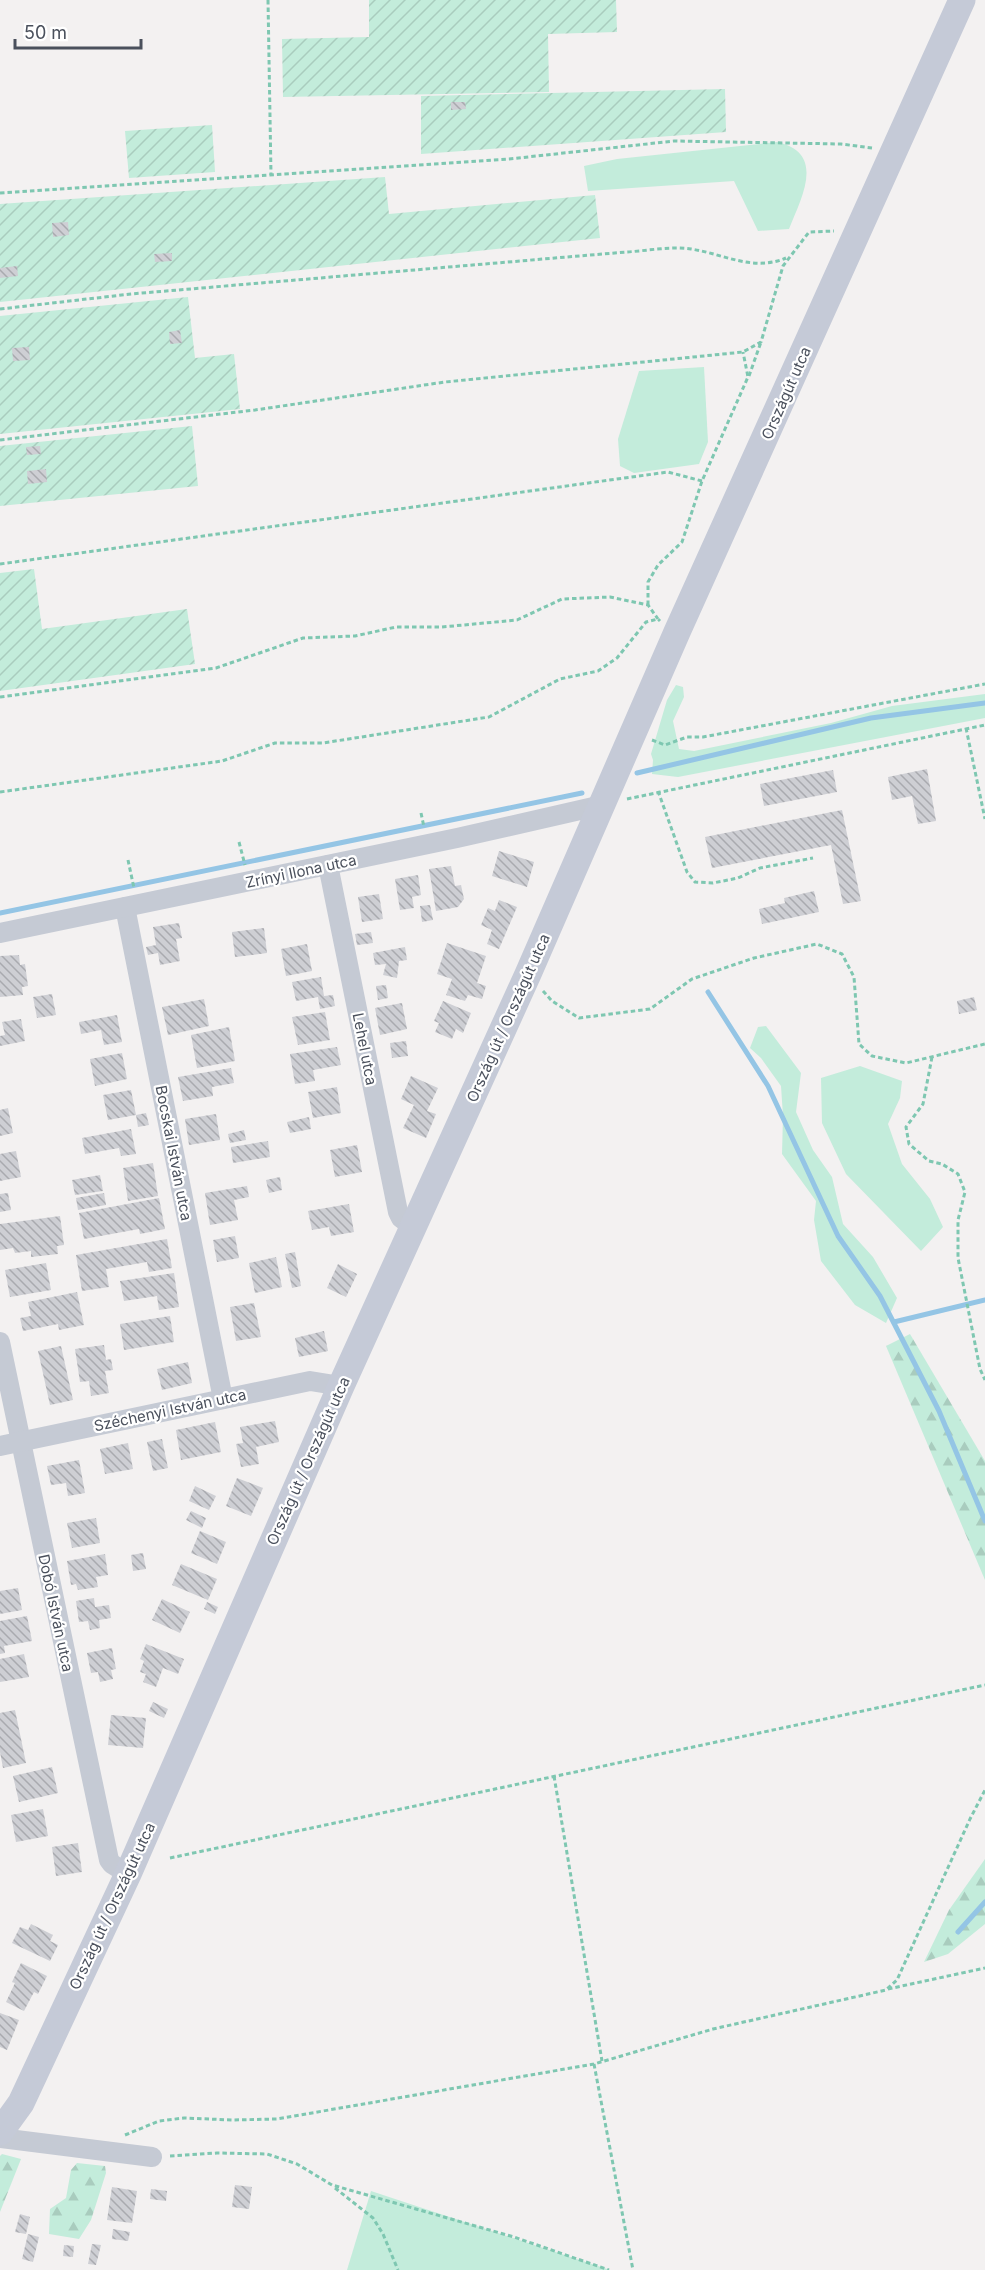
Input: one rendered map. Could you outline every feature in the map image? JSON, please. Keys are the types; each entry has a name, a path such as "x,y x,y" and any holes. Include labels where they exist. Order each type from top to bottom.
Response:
{"main road":[{"name":"Országút utca","path":"606,796 634,733 668,626 855,240 962,0"},
{"name":"Ország út / Országút utca","path":"0,2132 21,2103 128,1874 341,1386 606,796"}],"street":[{"name":"Zrínyi Ilona utca","path":"0,933 130,899 328,865 606,796"},
{"name":"Lehel utca","path":"328,865 398,1212 401,1218 413,1227"},
{"name":"Bocskai István utca","path":"130,899 223,1399"},
{"name":"Dobó István utca","path":"0,1342 109,1860 128,1874"},
{"name":"Széchenyi István utca","path":"0,1446 309,1381 341,1386"},
{"path":"0,2138 152,2157"}],"path":[{"path":"268,0 271,175"},
{"path":"0,193 509,159 674,141 841,144 871,148 891,159"},
{"path":"648,605 648,582 658,565 682,542 702,481 748,377 761,342 783,266 788,257 809,232 832,230 855,240"},
{"path":"0,309 131,294 626,252 690,249 749,263 773,263 788,257"},
{"path":"0,440 243,411 445,382 743,352 761,342"},
{"path":"743,352 748,377"},
{"path":"0,564 668,472 702,481"},
{"path":"0,697 216,668 303,638 355,636 396,627 442,627 517,620 562,599 610,597 648,605 668,626"},
{"path":"0,792 222,761 275,743 323,743 489,717 560,679 598,671 616,658 646,622 668,626"},
{"path":"634,733 666,745 687,737 703,737 985,684"},
{"path":"606,796 658,791 985,725"},
{"path":"966,728 985,819"},
{"path":"658,791 687,872 694,882 713,884 738,878 760,868 813,858"},
{"path":"420,813 422,818"},
{"path":"240,843 246,868"},
{"path":"128,860 132,878 130,899"},
{"path":"528,974 552,1001 579,1018 650,1009 692,980 754,958 817,944 842,954 855,977 860,1044 872,1056 906,1063 985,1044"},
{"path":"932,1057 923,1104 906,1127 909,1144 929,1161 942,1164 958,1174 965,1192 958,1220 958,1258 985,1380"},
{"path":"170,1858 985,1685"},
{"path":"554,1776 602,2061"},
{"path":"886,1990 897,1980 985,1790"},
{"path":"93,2150 159,2121 184,2118 277,2119 594,2064 712,2029 985,1968"},
{"path":"594,2064 633,2270"},
{"path":"152,2157 218,2153 267,2154 297,2164 332,2185 372,2218 383,2234 398,2270"},
{"path":"332,2185 514,2237 609,2270"}],"green space":[{"path":"369,0 616,0 617,32 548,34 549,92 283,97 282,39 369,37"},
{"path":"725,89 726,132 421,154 421,96"},
{"path":"212,125 215,172 129,178 125,131"},
{"path":"777,142 792,148 802,156 806,166 804,191 789,229 758,231 734,181 588,191 584,166 617,159"},
{"path":"385,177 389,214 595,195 600,238 0,302 0,204"},
{"path":"188,297 195,358 234,354 240,409 0,434 0,316"},
{"path":"704,367 708,442 699,464 634,473 620,466 618,439 639,371"},
{"path":"192,426 198,486 0,506 0,446"},
{"path":"34,569 42,629 187,609 195,664 0,691 0,573"},
{"path":"676,685 683,687 684,697 673,721 679,749 694,751 831,723 892,706 985,694 985,718 678,777 652,774 651,754 667,700"},
{"path":"766,1026 801,1073 796,1112 813,1150 832,1177 843,1224 873,1257 897,1298 886,1323 855,1305 821,1261 814,1220 816,1201 782,1154 781,1086 761,1058 750,1048 758,1027"},
{"path":"860,1066 902,1081 900,1098 888,1124 902,1164 930,1199 943,1227 921,1251 846,1174 822,1123 821,1078"},
{"path":"910,1334 985,1461 985,1580 886,1346"},
{"path":"985,1859 985,1924 948,1954 924,1962 949,1910"},
{"path":"2,2154 21,2159 0,2212 0,2156"},
{"path":"77,2163 105,2166 106,2173 91,2220 79,2239 49,2234 50,2209 66,2198 71,2170"},
{"path":"371,2191 610,2270 347,2270"}],"building":[{"path":"451,102 465,102 466,109 451,110"},
{"path":"68,222 69,235 53,237 52,223"},
{"path":"172,253 172,261 155,262 154,254"},
{"path":"17,266 18,276 0,278 0,268"},
{"path":"180,330 182,343 170,344 169,332"},
{"path":"29,347 30,360 13,361 12,348"},
{"path":"40,446 41,454 27,455 26,447"},
{"path":"46,469 47,482 28,484 27,471"},
{"path":"927,769 936,821 918,824 912,796 892,800 888,777"},
{"path":"833,770 837,792 764,806 760,784"},
{"path":"842,810 861,901 843,904 831,845 712,868 705,837"},
{"path":"499,851 534,862 527,887 492,876"},
{"path":"451,866 455,886 461,885 464,899 458,907 436,911 429,869"},
{"path":"418,875 421,895 412,897 414,908 400,910 395,879"},
{"path":"814,891 819,912 762,924 759,909 785,903 784,898"},
{"path":"379,894 383,919 362,922 358,897"},
{"path":"499,900 517,907 499,949 487,944 492,930 481,925 488,908 495,911"},
{"path":"430,905 433,920 422,922 420,906"},
{"path":"179,923 182,938 176,939 180,961 160,965 158,953 148,955 146,947 156,945 153,927"},
{"path":"264,928 267,953 235,957 232,932"},
{"path":"371,932 373,943 357,945 355,934"},
{"path":"447,943 486,956 477,983 486,986 482,999 468,995 465,1001 446,995 452,979 437,974"},
{"path":"307,944 312,971 286,976 281,949"},
{"path":"405,947 407,960 399,961 397,978 383,975 386,964 375,965 373,953"},
{"path":"19,955 20,965 25,964 28,986 22,987 23,995 0,997 0,956"},
{"path":"321,977 324,996 333,995 335,1006 320,1009 318,997 296,1001 292,982"},
{"path":"386,985 388,998 378,1000 376,986"},
{"path":"52,994 56,1015 37,1018 33,997"},
{"path":"974,997 977,1010 959,1014 957,1001"},
{"path":"204,999 209,1026 168,1035 162,1007"},
{"path":"443,1001 471,1013 463,1033 456,1029 452,1039 435,1032 439,1023 434,1021"},
{"path":"402,1003 407,1029 380,1035 375,1008"},
{"path":"325,1012 330,1040 298,1045 292,1017"},
{"path":"117,1015 122,1042 104,1045 101,1030 81,1034 79,1022"},
{"path":"21,1019 25,1041 0,1046 0,1036 5,1035 2,1022"},
{"path":"229,1027 235,1061 197,1068 191,1035"},
{"path":"406,1041 408,1056 392,1058 390,1043"},
{"path":"337,1047 341,1065 313,1070 315,1081 295,1084 290,1054"},
{"path":"122,1053 127,1079 95,1086 90,1059"},
{"path":"231,1068 234,1083 212,1087 213,1096 183,1101 178,1077"},
{"path":"411,1076 438,1088 427,1111 436,1114 426,1138 403,1128 414,1105 401,1099"},
{"path":"337,1087 341,1113 313,1118 308,1092"},
{"path":"131,1090 136,1115 108,1120 103,1095"},
{"path":"8,1108 13,1133 0,1136 0,1110"},
{"path":"146,1113 149,1125 138,1127 136,1115"},
{"path":"216,1114 220,1140 189,1145 185,1119"},
{"path":"309,1117 311,1129 290,1133 287,1122"},
{"path":"131,1129 136,1154 121,1156 119,1148 85,1154 82,1138"},
{"path":"244,1130 246,1140 230,1143 228,1134"},
{"path":"268,1141 270,1157 233,1163 231,1147"},
{"path":"357,1145 362,1172 335,1177 330,1150"},
{"path":"16,1151 21,1177 0,1181 0,1154"},
{"path":"153,1163 158,1196 128,1201 123,1168"},
{"path":"100,1175 103,1191 75,1195 72,1180"},
{"path":"280,1177 282,1190 269,1193 266,1180"},
{"path":"247,1186 249,1197 234,1200 238,1220 210,1225 205,1193"},
{"path":"8,1193 11,1210 0,1212 0,1194"},
{"path":"104,1193 106,1205 78,1210 76,1198"},
{"path":"159,1198 165,1229 140,1234 139,1229 84,1239 79,1213"},
{"path":"349,1204 354,1232 331,1236 329,1227 312,1230 308,1211"},
{"path":"60,1216 64,1245 57,1246 58,1254 31,1257 31,1251 15,1253 13,1248 0,1250 0,1224"},
{"path":"235,1236 239,1258 217,1262 213,1240"},
{"path":"167,1239 172,1268 149,1272 147,1262 106,1269 109,1287 82,1291 76,1255"},
{"path":"295,1252 301,1286 292,1288 285,1254"},
{"path":"276,1257 282,1287 255,1293 249,1263"},
{"path":"46,1263 51,1290 10,1297 5,1270"},
{"path":"338,1264 357,1274 346,1297 327,1288"},
{"path":"174,1273 179,1307 159,1310 157,1296 124,1301 120,1281"},
{"path":"77,1292 84,1325 59,1330 58,1324 23,1331 20,1318 31,1316 28,1302"},
{"path":"254,1303 261,1337 236,1341 230,1307"},
{"path":"170,1316 174,1342 124,1350 120,1324"},
{"path":"324,1331 328,1351 299,1357 295,1338"},
{"path":"104,1345 106,1360 111,1359 113,1370 105,1371 109,1393 91,1396 89,1381 80,1382 75,1349"},
{"path":"61,1346 73,1400 50,1405 38,1351"},
{"path":"188,1362 192,1383 162,1390 157,1369"},
{"path":"275,1421 279,1442 256,1447 259,1464 241,1467 236,1444 243,1443 240,1427"},
{"path":"215,1422 221,1452 181,1460 176,1430"},
{"path":"162,1439 168,1468 153,1471 147,1442"},
{"path":"128,1443 133,1469 105,1474 100,1449"},
{"path":"79,1460 85,1493 68,1496 66,1483 51,1485 47,1466"},
{"path":"237,1478 263,1488 251,1516 226,1506"},
{"path":"195,1486 216,1496 209,1510 189,1501"},
{"path":"191,1511 206,1518 202,1528 186,1520"},
{"path":"96,1518 100,1543 72,1548 67,1523"},
{"path":"200,1531 226,1542 217,1564 191,1553"},
{"path":"143,1553 146,1569 133,1571 131,1555"},
{"path":"105,1554 108,1575 96,1577 98,1587 78,1590 76,1584 71,1585 67,1561"},
{"path":"181,1564 217,1579 208,1600 172,1585"},
{"path":"18,1588 22,1610 0,1614 0,1591"},
{"path":"94,1598 95,1607 109,1605 111,1618 99,1620 100,1628 90,1630 88,1621 79,1622 76,1601"},
{"path":"162,1599 190,1612 180,1633 152,1620"},
{"path":"207,1602 218,1607 215,1614 204,1609"},
{"path":"27,1616 32,1641 4,1646 5,1653 0,1654 0,1621"},
{"path":"146,1644 184,1659 178,1674 163,1668 156,1687 143,1682 146,1674 140,1672 144,1661 140,1659"},
{"path":"112,1648 116,1669 111,1670 113,1679 100,1682 98,1672 91,1673 87,1653"},
{"path":"24,1654 29,1677 0,1682 0,1659"},
{"path":"153,1702 168,1709 164,1718 149,1711"},
{"path":"15,1710 26,1763 3,1768 0,1752 0,1713"},
{"path":"111,1715 146,1718 143,1748 108,1745"},
{"path":"52,1767 58,1793 19,1802 13,1776"},
{"path":"43,1809 48,1836 16,1842 11,1815"},
{"path":"78,1843 82,1872 56,1876 52,1847"},
{"path":"31,1924 53,1935 50,1941 58,1945 50,1961 12,1943 20,1927 28,1930"},
{"path":"21,1963 47,1976 38,1994 34,1992 24,2011 6,2002"},
{"path":"0,2013 19,2020 7,2050 0,2047"},
{"path":"235,2185 252,2187 249,2209 232,2207"},
{"path":"112,2187 137,2191 132,2223 107,2220"},
{"path":"151,2189 167,2191 166,2201 150,2199"},
{"path":"20,2214 30,2217 26,2234 15,2232"},
{"path":"113,2229 130,2232 128,2241 112,2239"},
{"path":"28,2234 39,2237 33,2262 22,2259"},
{"path":"92,2244 101,2245 96,2265 88,2264"},
{"path":"64,2245 74,2246 73,2257 63,2256"}],"waterway":[{"path":"637,773 871,718 985,703"},
{"path":"0,913 582,793"},
{"path":"708,992 768,1086 838,1236 880,1296 939,1411 985,1521"},
{"path":"894,1322 985,1300"},
{"path":"958,1932 985,1902"}]}
